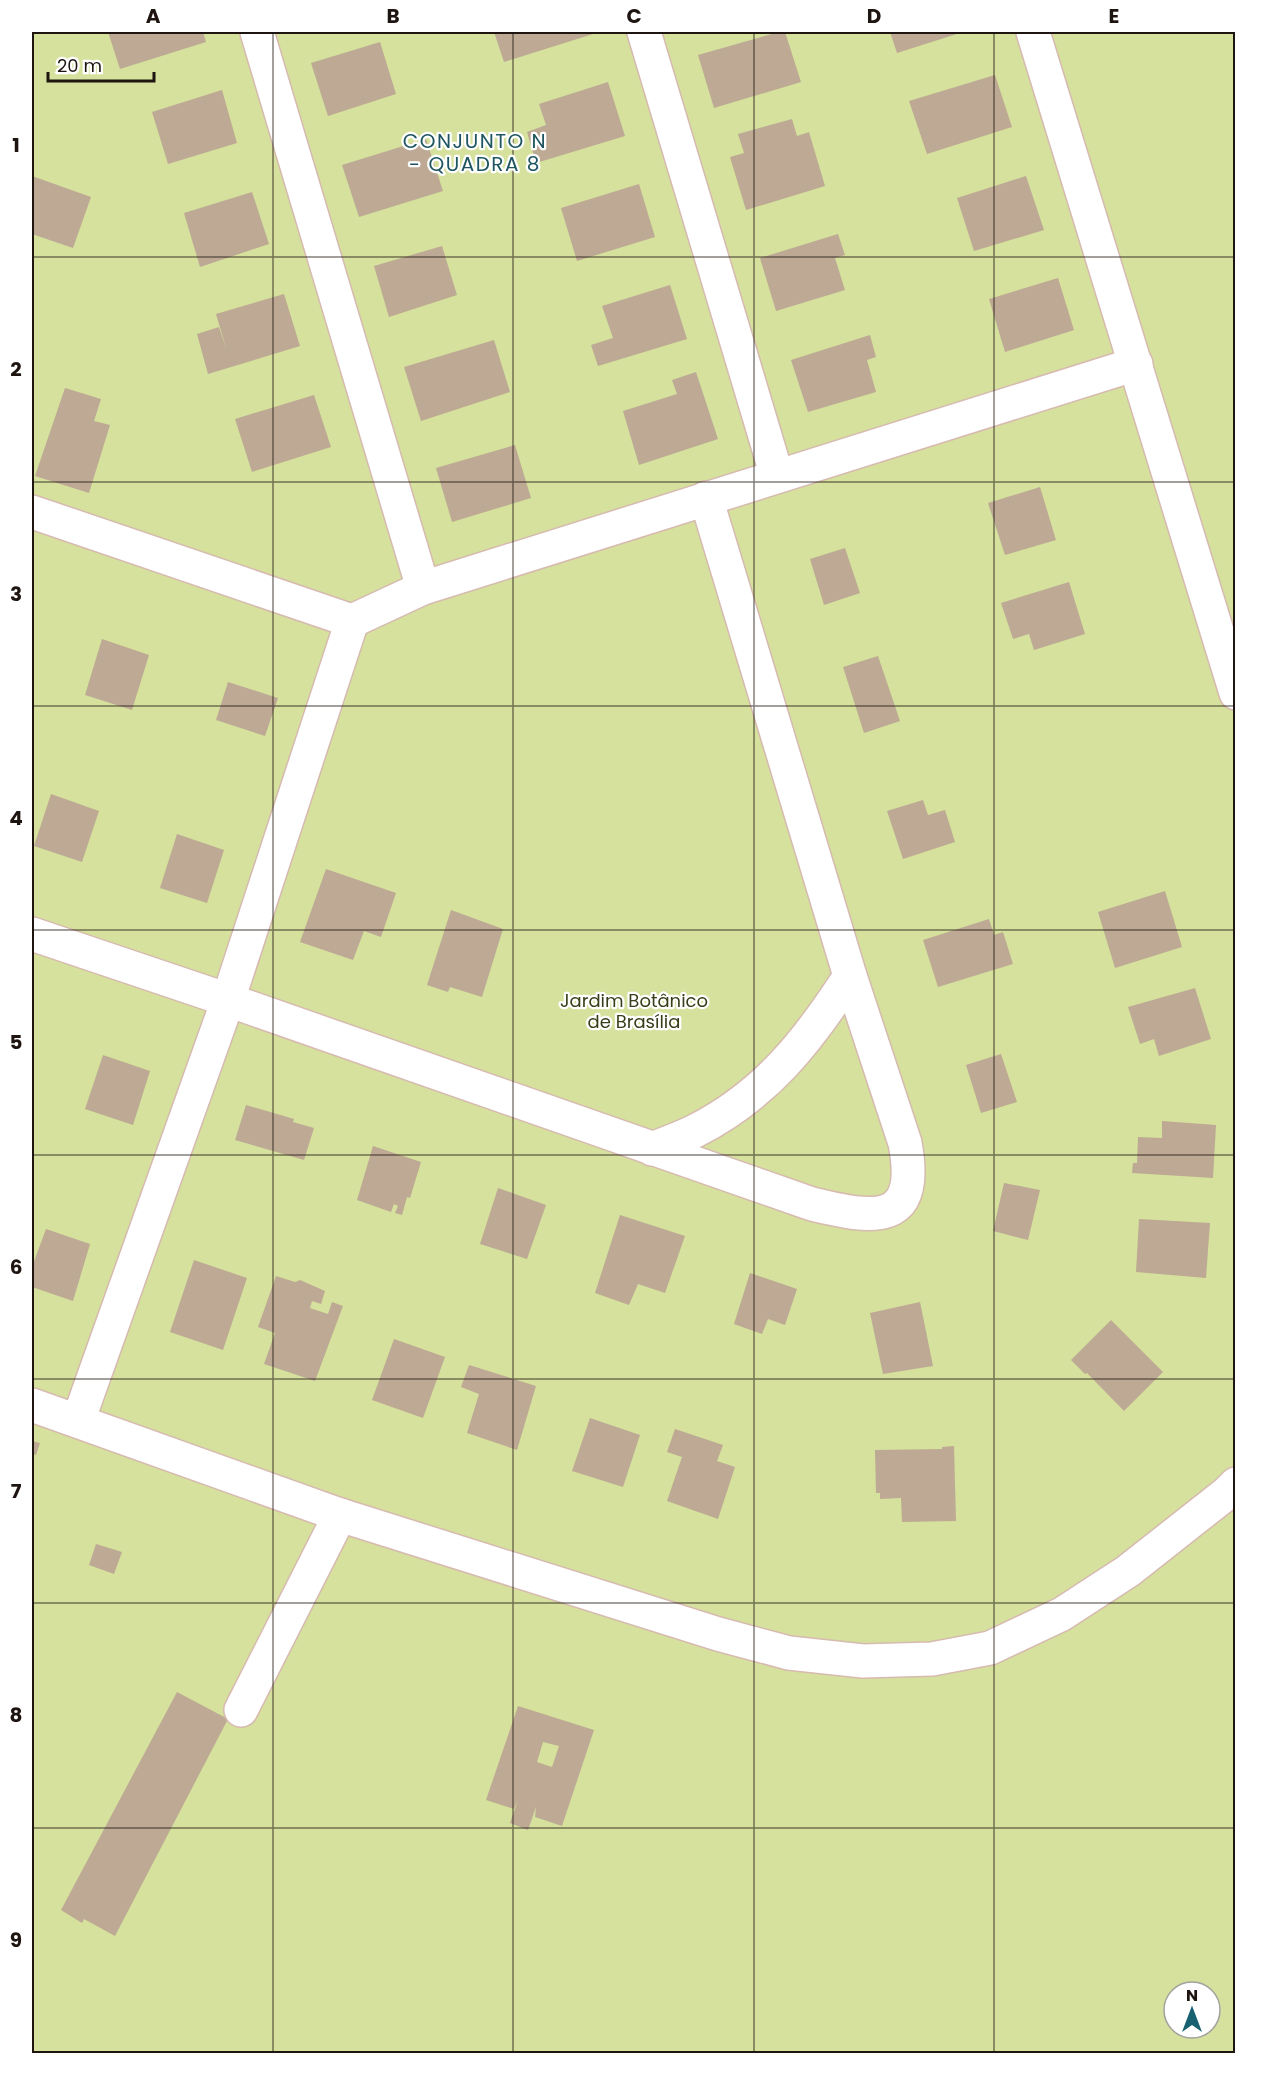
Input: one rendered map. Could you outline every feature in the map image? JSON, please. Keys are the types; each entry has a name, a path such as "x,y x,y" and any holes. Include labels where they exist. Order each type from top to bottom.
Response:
{"street":[{"path":"257,32 423,588"},
{"path":"644,32 777,476"},
{"path":"1033,32 1236,693"},
{"path":"32,512 352,621 423,588 1136,364"},
{"path":"32,934 812,1204 849,1213 873,1214 893,1209 904,1197 909,1182 909,1162 905,1143 850,976 706,498"},
{"path":"78,1421 228,1000 352,621"},
{"path":"652,1149 695,1131 748,1098 780,1070 821,1021 850,976"},
{"path":"32,1405 340,1515 728,1636 789,1653 863,1661 932,1659 990,1648 1062,1614 1128,1571 1233,1490"},
{"path":"242,1710 340,1515"}],"green space":[{"name":"Jardim Botânico de Brasília","path":"32,32 1235,32 1235,2053 32,2054"}],"building":[{"path":"108,32 203,32 206,42 120,69"},
{"path":"494,32 593,32 593,34 504,62"},
{"path":"785,32 801,82 714,108 698,55"},
{"path":"890,32 963,32 897,53"},
{"path":"380,42 396,94 328,116 311,63"},
{"path":"995,75 1012,127 927,154 909,101"},
{"path":"608,82 625,136 536,163 527,132 546,125 539,104"},
{"path":"222,90 237,143 168,164 152,112"},
{"path":"792,119 797,136 809,132 825,186 746,210 730,157 744,153 738,134"},
{"path":"426,139 443,191 359,217 342,165"},
{"path":"32,176 91,197 73,248 32,234"},
{"path":"1026,176 1044,230 974,251 957,198"},
{"path":"639,184 655,237 577,261 561,208"},
{"path":"252,192 269,244 200,267 184,213"},
{"path":"838,234 845,255 835,258 845,290 776,311 760,258"},
{"path":"442,246 457,295 389,317 374,266"},
{"path":"1058,278 1074,330 1005,352 989,299"},
{"path":"670,285 687,339 598,366 591,345 613,338 602,306"},
{"path":"284,294 300,346 208,374 197,334 219,327 227,351 216,314"},
{"path":"870,335 876,357 867,360 876,392 808,412 791,360"},
{"path":"494,340 510,392 421,421 404,367"},
{"path":"696,372 718,439 639,465 623,411 677,394 672,380"},
{"path":"65,388 101,399 94,421 110,425 89,493 35,476"},
{"path":"314,395 331,447 252,472 235,419"},
{"path":"515,445 531,498 452,522 436,468"},
{"path":"1040,487 1056,540 1005,555 988,503"},
{"path":"845,548 860,593 824,605 810,559"},
{"path":"1069,582 1085,634 1034,650 1029,634 1013,639 1001,603"},
{"path":"102,639 149,655 132,710 85,695"},
{"path":"878,656 900,721 864,733 843,667"},
{"path":"228,682 278,698 265,736 216,720"},
{"path":"51,794 99,811 82,862 34,846"},
{"path":"923,800 928,815 945,810 955,842 903,859 887,811"},
{"path":"177,834 224,850 207,903 160,888"},
{"path":"326,869 396,893 381,937 364,931 353,960 300,942"},
{"path":"1165,891 1182,947 1115,968 1098,912"},
{"path":"451,910 503,929 482,997 450,987 448,992 427,985"},
{"path":"989,919 994,935 1003,932 1013,964 938,987 923,940"},
{"path":"1195,988 1211,1039 1159,1056 1154,1039 1140,1044 1128,1007"},
{"path":"1001,1054 1017,1102 981,1113 966,1065"},
{"path":"103,1055 150,1071 133,1125 85,1109"},
{"path":"246,1105 294,1119 293,1122 314,1128 304,1160 235,1140"},
{"path":"1162,1121 1216,1125 1213,1178 1132,1173 1133,1163 1137,1163 1138,1137 1162,1138"},
{"path":"373,1146 421,1162 402,1215 395,1213 398,1206 394,1204 391,1212 357,1200"},
{"path":"1004,1183 1040,1190 1028,1240 993,1231"},
{"path":"498,1188 546,1205 527,1259 480,1244"},
{"path":"620,1215 685,1236 665,1293 638,1284 629,1305 595,1293"},
{"path":"1139,1219 1210,1223 1206,1278 1136,1272"},
{"path":"46,1229 90,1244 73,1301 32,1287 32,1267"},
{"path":"194,1260 247,1278 223,1350 170,1332"},
{"path":"750,1273 797,1289 785,1325 768,1319 762,1334 734,1324"},
{"path":"276,1276 295,1282 300,1280 325,1291 321,1304 312,1301 310,1308 328,1314 332,1302 343,1306 315,1381 264,1364 275,1333 258,1327"},
{"path":"920,1302 933,1366 883,1374 870,1313"},
{"path":"1111,1320 1163,1372 1124,1411 1071,1360"},
{"path":"394,1339 445,1357 423,1418 372,1400"},
{"path":"469,1365 536,1386 517,1450 467,1433 479,1394 461,1387"},
{"path":"590,1418 640,1435 623,1487 572,1471"},
{"path":"675,1429 723,1445 717,1461 735,1467 718,1519 667,1501 682,1457 667,1452"},
{"path":"32,1441 40,1443 36,1455 32,1454"},
{"path":"954,1446 956,1521 902,1522 901,1498 880,1499 880,1493 876,1493 875,1450 942,1449 942,1447"},
{"path":"96,1544 122,1552 114,1574 89,1565"},
{"path":"177,1692 228,1719 115,1936 84,1919 82,1923 61,1910"},
{"path":"518,1706 594,1730 562,1826 535,1817 536,1807 528,1830 510,1823 518,1800 514,1809 486,1800","holes":["543,1742 559,1746 552,1767 537,1762"]}],"district":[{"name":"CONJUNTO N - QUADRA 8","path":"475,152"}]}
